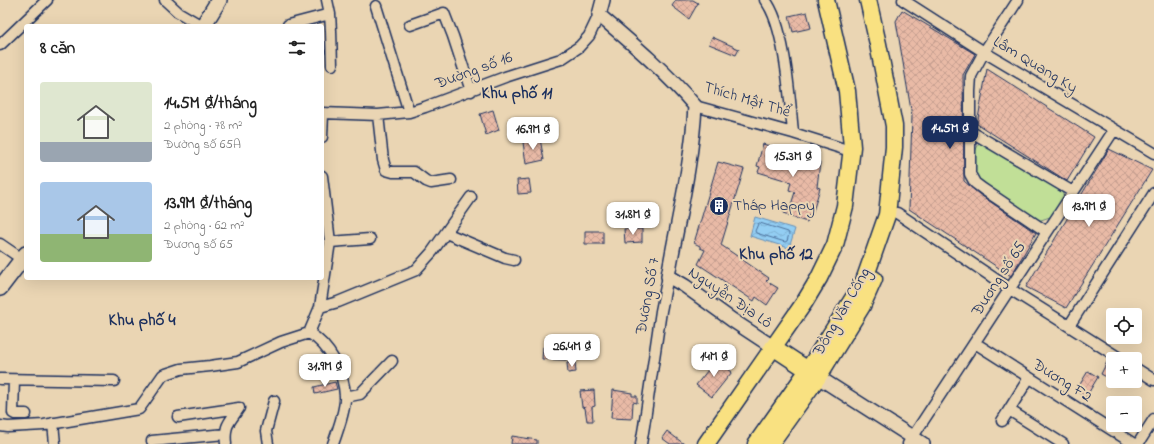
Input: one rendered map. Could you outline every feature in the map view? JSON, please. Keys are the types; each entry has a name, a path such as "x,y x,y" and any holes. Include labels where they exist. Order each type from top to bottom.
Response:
{"main road":[{"path":"203,24 219,0"},
{"path":"773,347 778,330 803,289 827,235 839,191 844,149 843,118 837,76 820,0"},
{"path":"706,444 804,303 819,278 835,245 845,206 852,147 847,91 826,0"},
{"name":"Đồng Văn Cống","path":"770,444 813,374 864,281 887,215 894,159 894,126 868,0"},
{"name":"Đồng Văn Cống","path":"756,444 813,374 862,306 882,259 897,214 902,141 898,99 877,0"},
{"path":"0,288 24,257"},
{"path":"773,347 813,374"}],"street":[{"path":"165,0 178,12 199,24"},
{"path":"326,0 330,14 332,31 332,65"},
{"name":"Đường số 16","path":"324,114 378,115 409,112 471,91 505,77 560,59 579,47 589,36 603,0"},
{"path":"765,0 775,17 783,46 794,133"},
{"name":"Lâm Quang Ky","path":"903,0 984,52 1154,153"},
{"path":"1018,0 984,52 971,76 970,174 975,183 1047,232"},
{"path":"0,45 45,1"},
{"path":"376,6 409,112"},
{"path":"410,24 444,13 471,91"},
{"path":"288,24 330,14"},
{"name":"Thích Mật Thể","path":"598,15 642,52 678,86 696,106 794,133 844,149"},
{"name":"Đường Số 7","path":"641,444 661,311 688,179 696,106"},
{"path":"378,115 383,160 386,170 393,172 414,172 431,183 451,180"},
{"name":"Đương số 65","path":"914,442 974,343 1114,130"},
{"path":"970,131 1073,192"},
{"path":"309,333 320,307 330,242 324,192"},
{"path":"1069,326 1154,192"},
{"path":"320,307 338,302 416,270 432,252 471,197"},
{"path":"897,214 1010,289 1110,352"},
{"path":"446,233 505,258 514,260"},
{"path":"330,242 370,239"},
{"path":"0,244 24,257"},
{"name":"Nguyễn Địa Lô","path":"668,276 685,286 773,347"},
{"path":"0,426 8,427 53,423 139,409 163,375 181,369 238,362 281,342 309,333 315,336 331,354 342,376 345,396 338,432 333,444"},
{"name":"Đương F2","path":"974,343 1134,444"},
{"path":"345,396 360,394 392,361"},
{"path":"1142,372 1154,380"},
{"path":"813,374 914,442"},
{"path":"1002,421 1029,378"},
{"path":"0,379 114,381"},
{"path":"14,380 13,413 26,414"},
{"path":"268,444 266,431 274,401"},
{"path":"152,441 225,439 227,425 239,408 178,416"},
{"path":"1009,410 1063,444"},
{"path":"1138,444 1154,419"},
{"path":"53,423 55,444"}],"green space":[{"path":"980,141 1061,189 1064,197 1053,216 1038,221 976,180 974,154"}],"water":[{"path":"755,217 795,229 789,248 750,236"}],"building":[{"path":"676,0 693,0 698,3 689,19 672,6"},
{"path":"902,10 975,54 963,75 964,181 979,194 1036,233 1011,276 909,209 912,116 896,21"},
{"path":"807,12 811,28 793,32 789,16"},
{"path":"712,37 739,49 736,55 709,44"},
{"path":"987,69 1094,137 1067,181 977,124"},
{"path":"493,110 499,130 486,135 480,114"},
{"path":"540,139 544,160 526,164 523,142"},
{"path":"763,144 820,162 817,187 820,188 812,215 809,214 807,222 783,213 785,206 790,208 795,192 789,190 791,182 758,172 760,167 757,166"},
{"path":"1109,149 1152,170 1066,308 1026,287"},
{"path":"718,162 744,169 721,245 769,278 766,281 778,288 767,305 756,297 754,301 698,264 705,250 694,243"},
{"path":"529,179 531,193 518,194 517,180"},
{"path":"624,229 642,229 642,242 625,243"},
{"path":"585,231 603,231 603,244 585,244"},
{"path":"543,347 567,348 566,360 542,359"},
{"path":"716,360 732,372 712,397 696,385"},
{"path":"575,362 576,372 568,373 567,363"},
{"path":"1106,364 1106,377 1101,374"},
{"path":"1088,371 1098,377 1086,397 1076,391"},
{"path":"335,382 337,389 315,394 314,387"},
{"path":"594,390 595,406 592,407 593,421 587,421 585,408 582,407 580,391"},
{"path":"613,390 632,393 632,396 637,396 637,403 633,402 632,419 611,418"},
{"path":"667,431 684,444 670,444 662,438"},
{"path":"512,436 537,440 537,444 511,444"}],"place":[{"name":"Tháp Happy","path":"719,206"}],"district":[{"name":"Khu phố 11","path":"517,93"},
{"name":"Khu phố 12","path":"776,254"},
{"name":"Khu phố 4","path":"142,320"}]}
